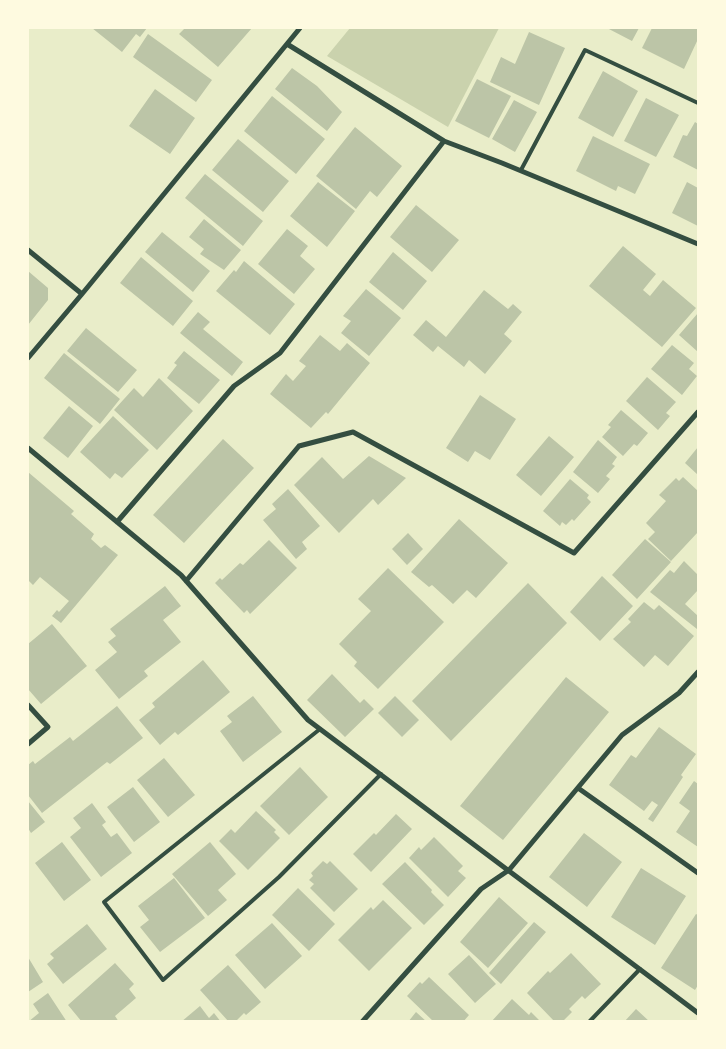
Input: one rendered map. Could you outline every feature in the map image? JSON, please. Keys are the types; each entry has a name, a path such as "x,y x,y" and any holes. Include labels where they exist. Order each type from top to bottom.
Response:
{"street":[{"path":"28,358 300,28"},
{"path":"287,44 444,141 521,170 698,244"},
{"path":"117,522 234,386 280,353 444,141"},
{"path":"28,250 82,294"},
{"path":"186,580 299,446 352,432 574,553 698,412"},
{"path":"28,448 186,580 308,720 698,1013"},
{"path":"362,1022 481,889 509,870 622,735 680,693 698,672"},
{"path":"28,705 48,727 28,744"},
{"path":"578,788 698,873"}],"lane":[{"path":"521,170 585,50 698,103"},
{"path":"320,729 104,902 162,980 279,877 381,774"},
{"path":"589,1022 640,969"}],"green space":[{"path":"350,28 499,28 448,127 327,56"}],"building":[{"path":"92,28 147,28 140,37 136,34 122,52"},
{"path":"185,28 252,28 218,67 179,34"},
{"path":"607,28 639,28 632,41"},
{"path":"652,28 698,28 698,39 684,69 642,48"},
{"path":"529,32 565,48 539,105 490,82 501,57 515,64"},
{"path":"148,34 212,80 196,102 133,57"},
{"path":"292,68 317,86 342,112 327,131 275,89"},
{"path":"603,71 638,91 613,137 578,118"},
{"path":"477,79 511,96 489,138 455,121"},
{"path":"155,89 195,118 170,154 129,126"},
{"path":"272,96 325,139 296,174 244,131"},
{"path":"646,98 679,115 656,157 624,141"},
{"path":"514,100 537,112 515,152 492,139"},
{"path":"695,122 698,124 698,170 673,157 683,135 687,136"},
{"path":"355,127 402,166 377,197 370,191 356,209 316,176"},
{"path":"593,136 650,164 635,194 618,186 616,191 576,171"},
{"path":"238,139 289,181 263,212 212,170"},
{"path":"205,174 263,221 243,246 185,198"},
{"path":"318,182 355,211 327,247 290,216"},
{"path":"687,182 698,188 698,226 672,213"},
{"path":"416,205 459,240 432,272 390,237"},
{"path":"204,219 241,250 224,270 200,254 204,249 189,237"},
{"path":"287,229 308,246 300,256 315,269 294,294 258,264"},
{"path":"162,232 210,271 193,292 145,252"},
{"path":"623,246 656,274 643,290 650,296 663,280 696,308 662,347 589,286"},
{"path":"393,252 427,281 403,310 369,282"},
{"path":"141,257 193,301 173,326 120,283"},
{"path":"244,261 295,304 270,335 216,291 234,270 236,272"},
{"path":"28,271 48,288 48,300 28,325"},
{"path":"366,289 401,318 369,356 341,333 351,321 343,316"},
{"path":"484,290 508,309 513,304 522,312 504,334 512,341 485,374 469,360 464,367 438,346 433,352 413,335 426,320 446,337"},
{"path":"198,312 210,322 203,329 243,362 232,376 180,333"},
{"path":"698,313 698,352 679,335"},
{"path":"86,328 137,370 118,392 67,351"},
{"path":"320,335 340,351 347,343 370,363 328,414 326,412 311,428 270,394 286,374 293,381 306,366 299,361"},
{"path":"672,345 694,363 689,369 697,376 682,395 651,369"},
{"path":"184,351 220,380 199,404 167,378 177,365 174,363"},
{"path":"64,353 120,399 100,424 44,378"},
{"path":"647,377 676,402 666,413 670,416 658,430 626,401"},
{"path":"159,378 193,411 157,450 114,410 134,388 143,397"},
{"path":"480,395 516,419 490,460 475,451 468,462 446,448"},
{"path":"69,406 93,426 68,458 43,438"},
{"path":"621,410 648,433 637,446 634,444 623,456 602,437 611,427 608,425"},
{"path":"113,416 149,450 122,478 115,473 110,479 80,452"},
{"path":"549,436 574,457 541,496 516,475"},
{"path":"223,439 254,468 184,543 153,515"},
{"path":"598,440 617,457 612,464 615,466 606,476 610,479 598,493 573,472"},
{"path":"698,447 698,475 685,463"},
{"path":"369,456 406,478 378,505 373,499 339,533 294,485 322,457 343,479"},
{"path":"28,472 74,511 71,514 94,534 91,539 101,548 105,545 118,555 61,623 52,616 57,610 59,612 69,601 40,577 33,585 28,580"},
{"path":"683,477 698,491 698,532 671,561 648,539 655,532 646,523 666,501 659,495 676,478 679,481"},
{"path":"570,479 589,495 587,498 591,502 574,521 572,519 566,525 562,522 560,526 543,511"},
{"path":"288,489 320,526 302,542 307,549 296,559 263,520 276,509 272,504"},
{"path":"459,519 508,563 476,598 467,590 453,604 432,585 429,587 411,572"},
{"path":"408,533 423,549 407,565 392,549"},
{"path":"645,539 671,562 637,599 612,575"},
{"path":"269,540 297,568 250,614 247,610 244,613 215,583 220,578 222,580 240,563 243,565"},
{"path":"684,561 698,575 698,590 685,604 698,616 697,629 650,592 670,570 674,573"},
{"path":"388,568 444,622 378,689 354,666 357,662 339,644 371,611 358,599"},
{"path":"602,576 633,606 600,641 570,612"},
{"path":"528,583 567,623 451,741 412,701"},
{"path":"165,586 181,606 163,620 181,642 144,671 148,676 119,699 95,670 117,652 108,642 116,636 110,629"},
{"path":"644,602 654,610 659,605 694,636 668,666 655,655 644,667 613,639 631,622 628,619"},
{"path":"52,624 87,666 41,704 28,689 28,644"},
{"path":"203,660 230,692 178,735 175,732 160,745 139,720 155,707 152,703"},
{"path":"332,674 360,703 364,699 374,709 345,737 307,700"},
{"path":"566,677 609,712 503,840 460,806"},
{"path":"253,696 282,732 243,762 220,731 232,722 227,716"},
{"path":"395,696 419,720 402,737 378,713"},
{"path":"117,706 143,738 110,764 107,762 42,813 28,795 28,765 33,761 35,764 70,737 73,741"},
{"path":"659,727 696,754 653,822 648,819 658,805 652,801 644,811 609,785 631,755 636,758"},
{"path":"164,758 195,795 168,817 137,780"},
{"path":"300,767 328,797 289,835 260,806"},
{"path":"694,781 698,784 698,847 676,832 690,811 679,803"},
{"path":"133,787 160,822 134,842 107,807"},
{"path":"28,801 45,822 31,833 28,828"},
{"path":"92,803 106,822 102,825 111,837 117,833 132,853 101,877 70,837 81,828 73,818"},
{"path":"256,811 276,830 274,832 280,838 248,870 219,841 231,829 235,833"},
{"path":"396,814 412,829 371,872 353,854 374,833 376,835"},
{"path":"584,833 622,862 587,907 549,877"},
{"path":"434,837 463,866 458,871 466,878 448,897 409,858 419,847 421,850"},
{"path":"62,842 91,880 64,901 35,863"},
{"path":"210,842 236,874 218,890 227,900 208,916 172,874"},
{"path":"323,861 327,864 330,861 358,889 334,912 310,888 314,884 309,880 313,876 311,873"},
{"path":"405,862 444,905 424,925 382,884"},
{"path":"641,868 686,896 655,945 611,917"},
{"path":"174,878 205,918 160,952 140,927 149,920 138,906"},
{"path":"298,888 335,924 309,951 272,915"},
{"path":"499,897 528,923 488,968 460,942"},
{"path":"383,900 412,928 369,971 338,940 371,907 373,910"},
{"path":"696,914 698,915 698,985 695,990 661,968"},
{"path":"534,922 546,932 501,984 489,973"},
{"path":"272,923 302,956 265,989 235,955"},
{"path":"87,924 107,949 63,984 47,964 54,958 50,954"},
{"path":"571,953 601,984 585,999 582,996 569,1009 572,1012 562,1022 555,1022 527,993 548,971 550,973"},
{"path":"469,955 496,984 475,1003 448,974"},
{"path":"28,957 43,982 28,992"},
{"path":"115,963 134,984 129,989 136,998 115,1016 119,1022 82,1022 68,1005"},
{"path":"228,965 261,1002 246,1015 244,1013 235,1022 229,1022 200,990"},
{"path":"429,977 469,1015 463,1022 434,1022 407,996 420,982 422,984"},
{"path":"48,993 67,1022 28,1022 39,1013 33,1004"},
{"path":"512,999 529,1015 531,1012 541,1022 491,1022"},
{"path":"200,1006 209,1018 214,1013 221,1022 181,1022"},
{"path":"636,1009 650,1022 624,1022"},
{"path":"416,1012 427,1022 408,1022"}]}
